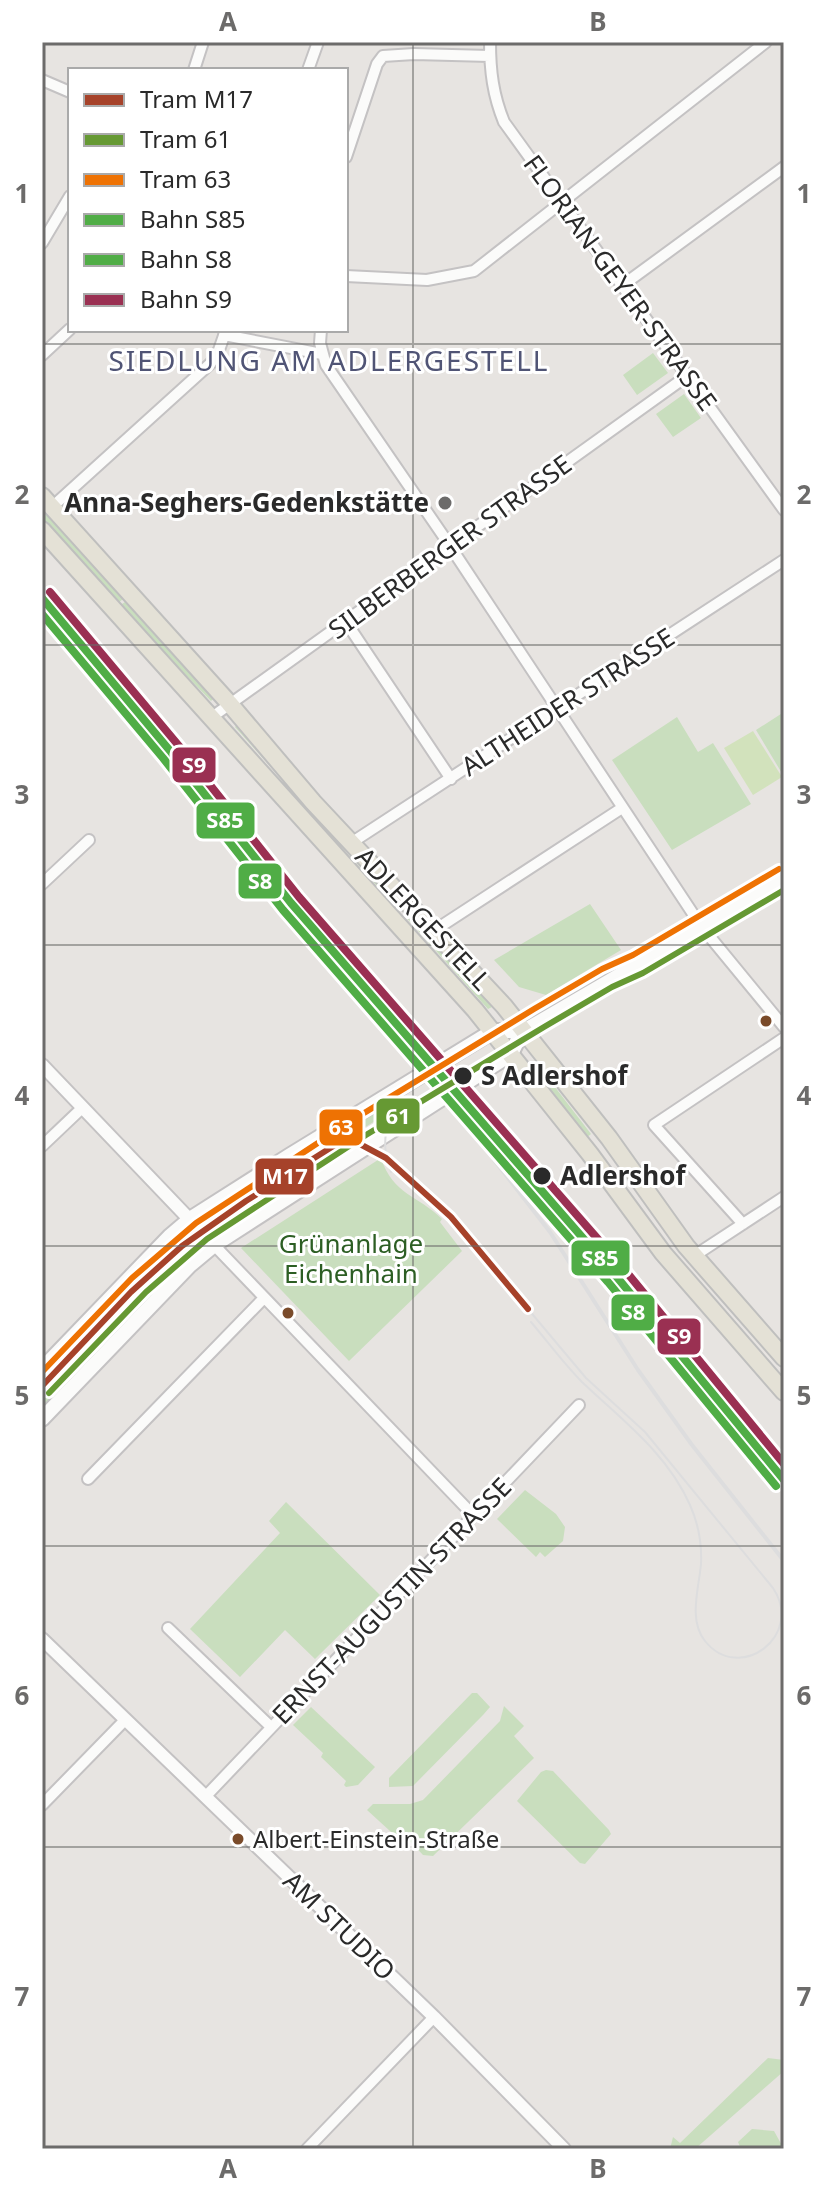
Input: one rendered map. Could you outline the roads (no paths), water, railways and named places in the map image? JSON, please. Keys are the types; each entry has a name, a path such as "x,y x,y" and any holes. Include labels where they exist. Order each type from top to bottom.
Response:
{"main road":[{"name":"ADLERGESTELL","path":"47,502 351,843 504,1006 581,1102 694,1256 784,1358"},
{"name":"ADLERGESTELL","path":"42,530 493,1031 663,1253 784,1392"},
{"path":"42,1369 190,1219 493,1031 522,1031 511,1054 214,1245 190,1265 42,1419"}],"street":[{"path":"195,68 203,42"},
{"path":"309,68 318,42"},
{"name":"FLORIAN-GEYER-STRASSE","path":"490,42 495,100 504,122 784,510"},
{"path":"348,276 427,280 474,271 766,42"},
{"path":"348,151 377,64 383,56 490,56"},
{"path":"42,80 68,91"},
{"path":"623,285 784,167"},
{"path":"42,243 68,199"},
{"path":"42,355 68,331"},
{"path":"321,332 326,365 451,547 701,926 784,1027"},
{"path":"47,502 211,363 225,333 322,354"},
{"name":"SILBERBERGER STRASSE","path":"212,717 687,376"},
{"name":"ALTHEIDER STRASSE","path":"351,843 784,560"},
{"path":"346,622 451,779"},
{"path":"435,930 622,808"},
{"path":"42,884 89,840"},
{"path":"522,1031 784,878"},
{"path":"743,1224 654,1125 784,1038"},
{"path":"42,1065 474,1516"},
{"path":"42,1146 82,1108"},
{"path":"694,1256 784,1197"},
{"path":"88,1479 263,1299"},
{"name":"ERNST-AUGUSTIN-STRASSE","path":"206,1796 579,1405"},
{"path":"168,1628 271,1727"},
{"name":"AM STUDIO","path":"42,1639 434,2017 564,2149"},
{"path":"42,1805 125,1720"},
{"path":"307,2149 434,2017"}],"tram line":[{"name":"63","path":"42,1372 132,1278 196,1223 356,1118 534,1009 779,869"},
{"name":"61","path":"49,1393 146,1292 207,1239 366,1135 544,1027 784,890"},
{"path":"391,1172 386,1132 393,1115 407,1099"},
{"name":"M17","path":"42,1386 131,1292 182,1246 335,1145 358,1143 386,1158 451,1217 528,1309"},
{"path":"528,1309 586,1378 645,1432 773,1588 781,1606 781,1623 775,1637 764,1649 750,1656 734,1658 719,1653 705,1641 696,1614 701,1564 699,1534 693,1512 680,1486 656,1453 575,1375 531,1322"}],"railway":[{"path":"494,1160 550,1232 638,1370 692,1445 784,1561"}],"rail line":[{"name":"S9","path":"50,592 179,746 299,897 624,1269 784,1464"},
{"name":"S85","path":"42,598 171,752 291,903 616,1276 784,1480"},
{"name":"S8","path":"42,614 163,758 283,910 608,1282 776,1486"}],"place":[{"name":"Anna-Seghers-Gedenkstätte","path":"445,503"},
{"name":"S Adlershof","path":"463,1076"},
{"name":"Adlershof","path":"542,1176"},
{"name":"Albert-Einstein-Straße","path":"238,1839"}],"district":[{"name":"SIEDLUNG AM ADLERGESTELL","path":"329,361"}],"park label":[{"name":"Grünanlage Eichenhain","path":"351,1259"}]}
